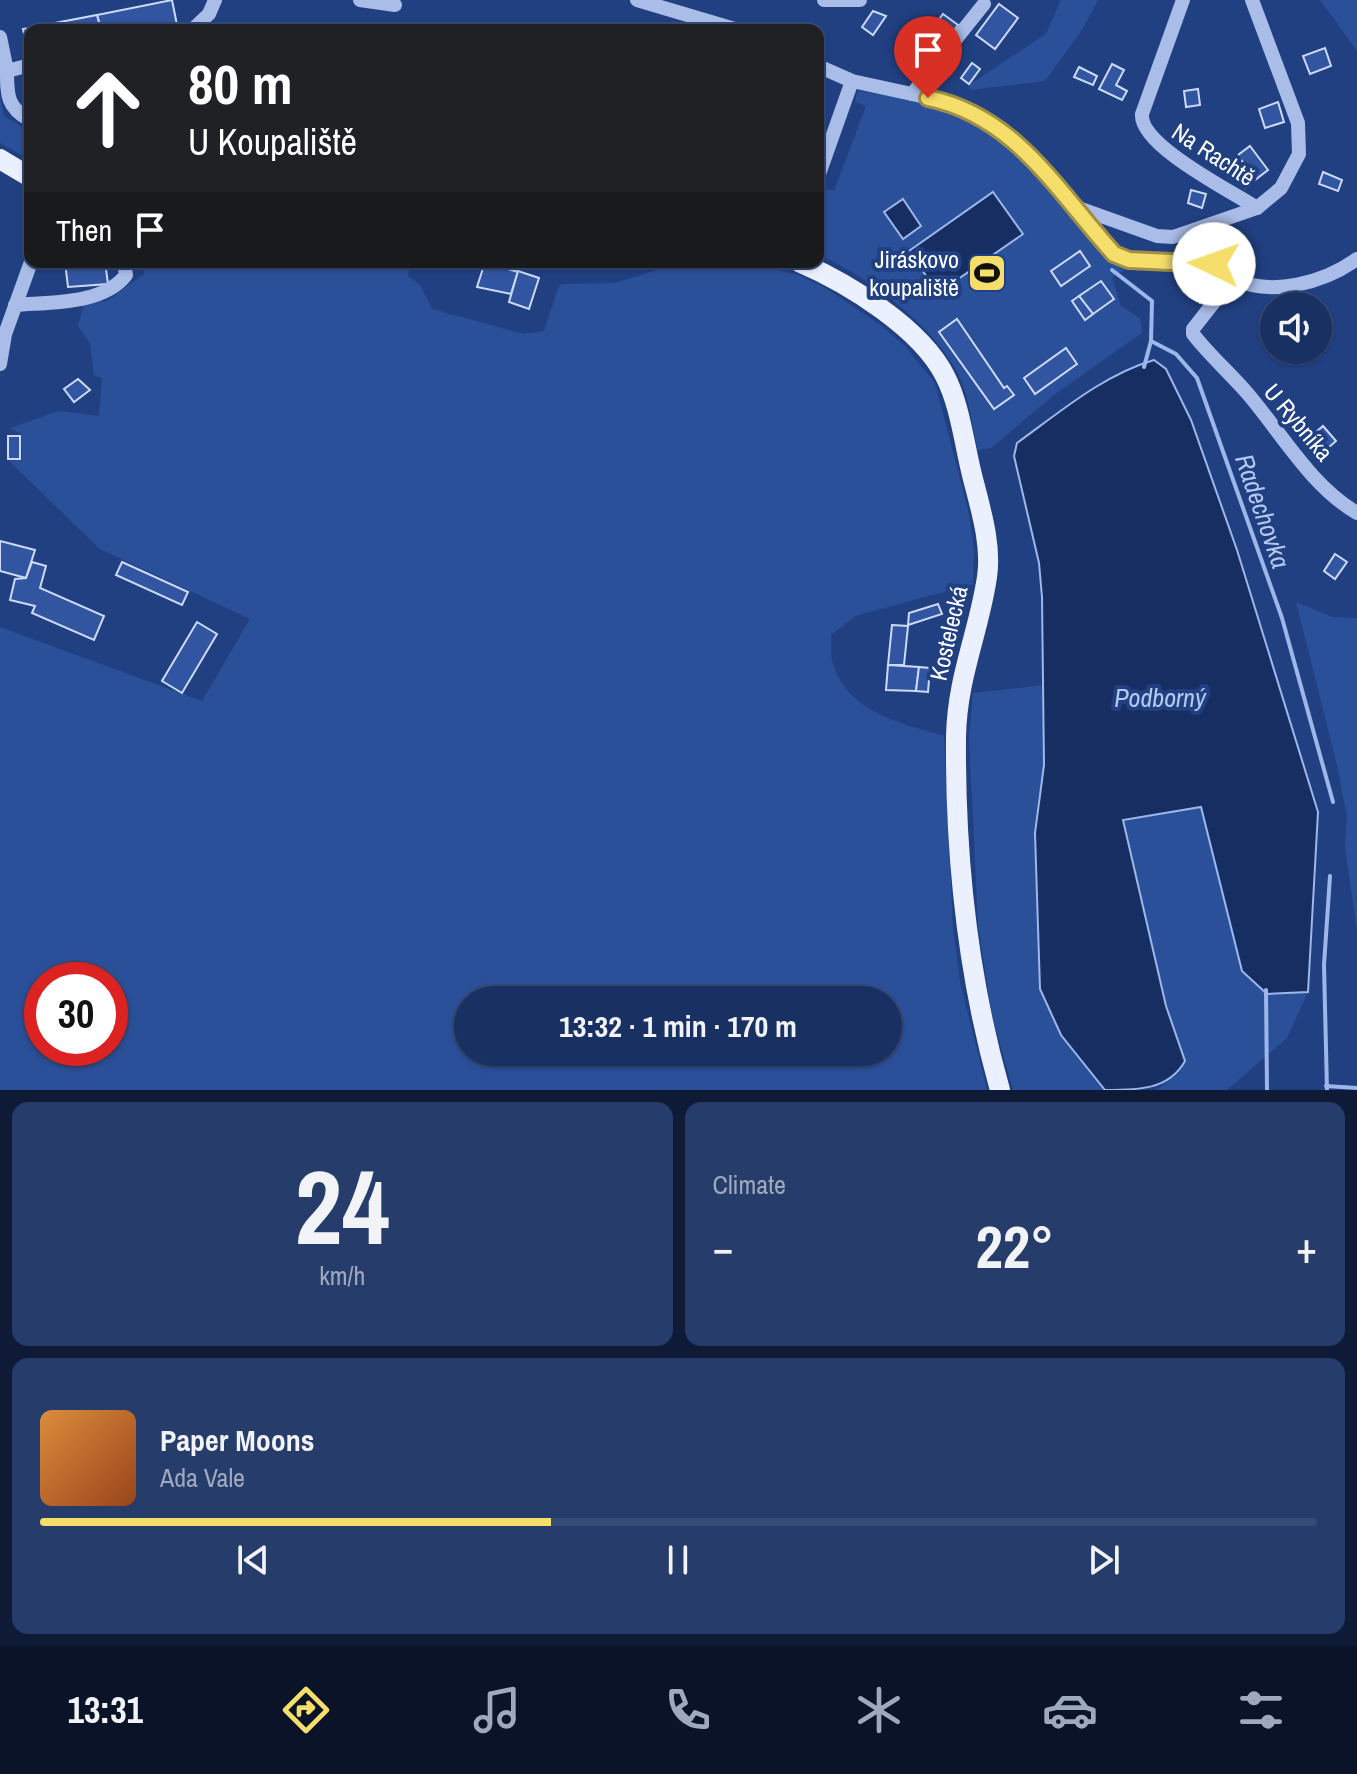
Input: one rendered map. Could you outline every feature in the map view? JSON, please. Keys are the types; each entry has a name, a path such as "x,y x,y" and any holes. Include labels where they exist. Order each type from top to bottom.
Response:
{"main road":[{"path":"0,159 24,173"},
{"name":"Kostelecká","path":"811,268 860,295 914,336 946,378 980,508 988,564 958,711 958,808 965,926 976,999 1000,1090"}],"street":[{"path":"198,24 209,14 215,0"},
{"path":"360,0 395,5"},
{"path":"637,0 718,24"},
{"path":"824,0 855,1"},
{"name":"Na Rachtě","path":"1183,0 1142,114 1143,127 1160,146 1257,208"},
{"name":"Na Rachtě","path":"1072,206 1157,236 1173,237 1257,208 1281,188 1292,172 1300,139 1298,123 1252,0"},
{"path":"912,94 984,4"},
{"path":"0,37 9,103 16,113 24,117"},
{"path":"7,71 24,67"},
{"path":"824,69 852,81 944,101 988,120 1012,137 1114,254 1129,260 1214,264 1233,278 1289,286 1315,281 1357,259"},
{"path":"824,160 852,81"},
{"path":"0,364 15,305 29,268"},
{"path":"15,305 95,295 119,284 126,275 125,268"},
{"name":"U Rybníka","path":"1233,278 1193,329 1193,334 1248,393 1294,453 1340,503 1357,513"}],"shaded area":[{"path":"1061,0 1098,0 1082,30 1045,81 971,90 969,85 1046,34"},
{"path":"1320,0 1357,0 1357,51"},
{"name":"Jiráskovo koupaliště","path":"858,91 907,99 959,111 988,125 1025,159 1089,238 1129,267 1112,278 1121,306 1140,318 1142,333 1055,394 991,448 978,450 961,381 931,336 896,303 824,257 824,188 834,191 866,106 855,102"},
{"path":"0,96 4,116 24,128 24,157 0,143"},
{"path":"144,268 409,268 408,276 420,285 432,309 524,334 544,331 562,284 616,283 662,268 768,268 796,274 824,287 882,326 905,346 935,383 968,510 974,549 973,584 855,616 831,635 832,660 842,683 865,706 895,721 944,736 953,927 960,982 987,1090 0,1090 0,627 202,701 250,619 100,549 9,461 22,460 21,434 10,428 59,411 99,416 102,378 94,376 90,343 78,326 85,301 107,301 144,274"},
{"path":"1296,602 1332,617 1357,618 1357,931 1345,847 1347,817"},
{"path":"1044,685 1044,765 1035,833 1040,989 1061,1035 1105,1090 1013,1090 992,1015 978,925 969,736 973,693"},
{"path":"1201,807 1221,880 1267,994 1308,992 1287,1038 1227,1090 1156,1090 1179,1073 1185,1061 1166,1006 1122,821"}],"water":[{"path":"993,192 1023,234 938,293 909,251"},
{"path":"903,199 921,226 903,239 884,212"},
{"name":"Podborný","path":"1154,360 1166,369 1191,420 1237,550 1318,812 1308,992 1267,994 1242,971 1201,807 1123,820 1166,1006 1185,1061 1178,1071 1161,1083 1141,1088 1105,1090 1061,1035 1040,989 1035,833 1044,765 1042,597 1039,563 1014,456 1017,443 1082,396 1117,375"}],"building":[{"path":"172,0 177,24 99,24 97,15"},
{"path":"999,4 1018,18 995,49 976,35"},
{"path":"873,11 886,16 873,35 862,27"},
{"path":"943,14 958,25 952,33 937,22"},
{"path":"97,15 99,24 49,24"},
{"path":"1325,48 1331,66 1310,74 1303,56"},
{"path":"972,63 980,69 969,84 961,78"},
{"path":"1112,64 1124,70 1116,85 1127,91 1122,100 1099,89"},
{"path":"1079,67 1097,76 1093,85 1074,77"},
{"path":"1198,89 1200,105 1186,107 1184,91"},
{"path":"1278,102 1284,122 1265,128 1259,109"},
{"path":"1250,146 1268,170 1255,180 1238,155"},
{"path":"1241,166 1252,182 1245,188 1233,172"},
{"path":"1323,172 1342,180 1338,191 1319,184"},
{"path":"1191,190 1206,194 1202,208 1188,203"},
{"path":"1080,251 1090,266 1061,286 1051,271"},
{"path":"1231,254 1254,259 1251,274 1227,268"},
{"path":"66,268 115,268 106,269 108,284 68,287"},
{"path":"483,268 505,268 518,272 511,294 477,287"},
{"path":"518,271 539,278 529,309 509,302"},
{"path":"1218,276 1219,288 1210,287 1210,302 1200,303 1198,289 1186,291 1185,279"},
{"path":"1101,281 1114,299 1093,314 1079,296"},
{"path":"1079,296 1093,314 1085,320 1072,301"},
{"path":"957,319 1004,388 1007,386 1014,395 994,409 939,332"},
{"path":"1066,348 1077,364 1035,394 1024,378"},
{"path":"78,379 90,390 74,402 64,389"},
{"path":"1323,426 1336,441 1319,456 1307,440"},
{"path":"8,436 20,436 20,459 8,459"},
{"path":"0,541 35,550 26,578 0,571"},
{"path":"1335,554 1347,562 1335,579 1324,571"},
{"path":"32,562 46,566 40,588 104,616 94,640 32,613 35,606 10,600 15,579 26,578"},
{"path":"122,562 188,592 182,605 116,575"},
{"path":"938,604 942,614 908,625 909,613"},
{"path":"197,622 217,634 182,693 162,681"},
{"path":"892,625 908,626 904,665 888,665"},
{"path":"888,665 919,667 916,691 886,690"},
{"path":"919,667 930,668 928,692 916,691"}],"waterway":[{"name":"Radechovka","path":"1112,270 1152,301 1151,341 1144,367"},
{"name":"Radechovka","path":"1151,341 1176,354 1197,378 1282,618 1333,802"},
{"name":"Radechovka","path":"1327,1090 1324,965 1330,876"},
{"path":"1266,990 1267,1090"},
{"path":"1326,1086 1357,1088"}],"place":[{"name":"Jiráskovo koupaliště","path":"987,273"}],"route":[{"path":"928,98 966,109 1012,137 1114,254 1129,260 1214,264"}]}
